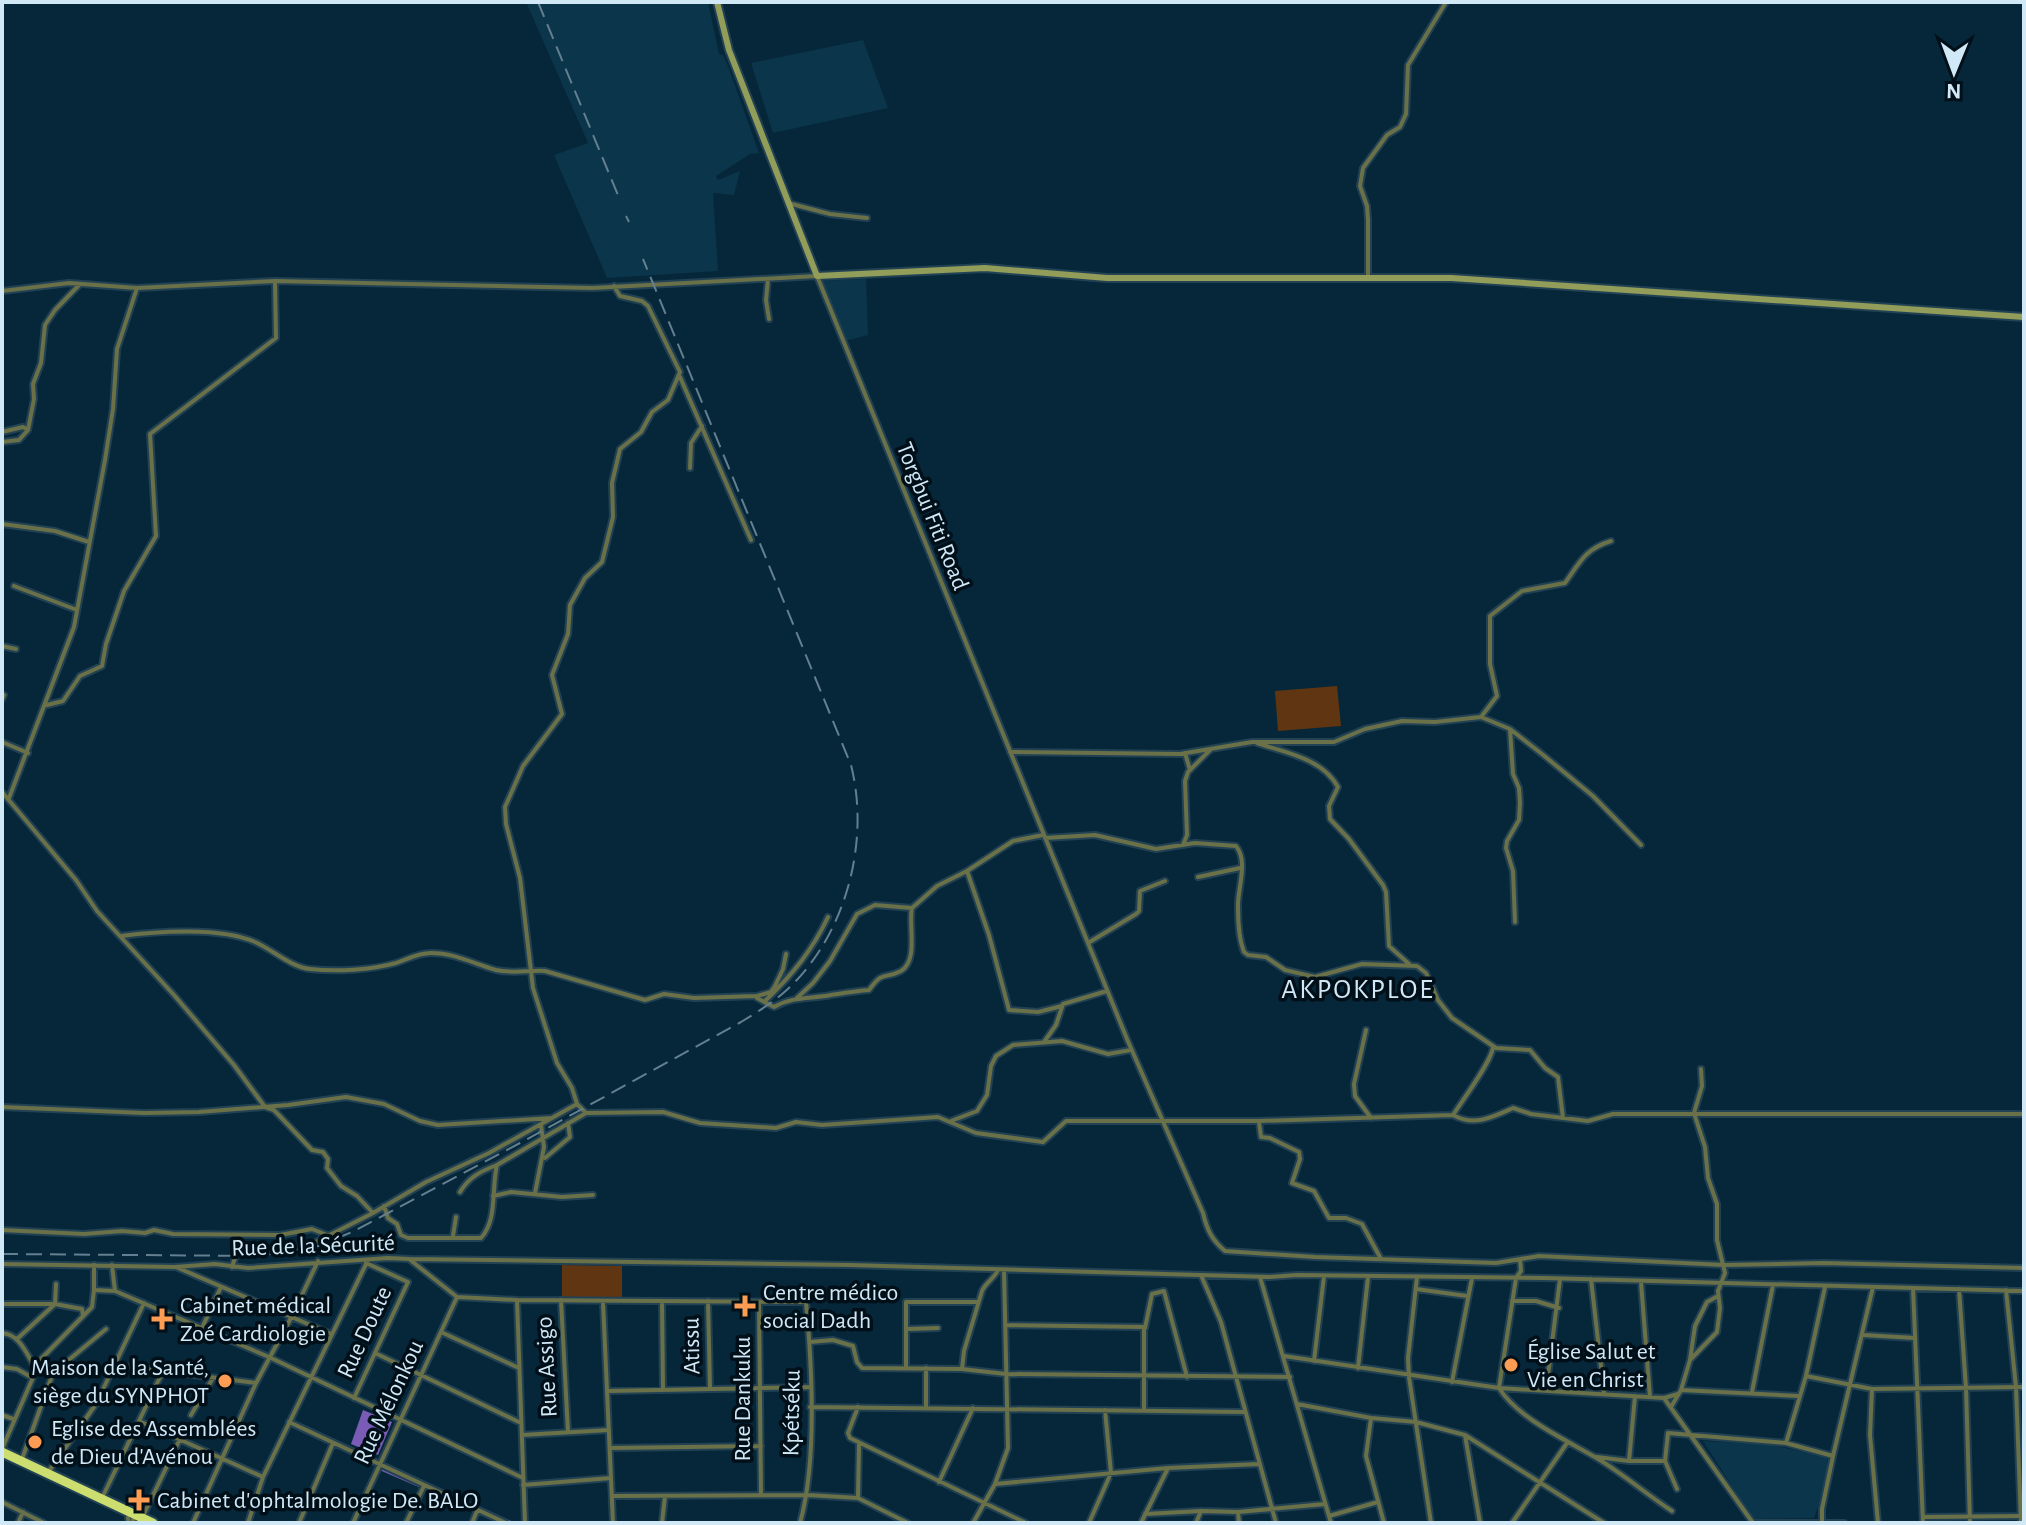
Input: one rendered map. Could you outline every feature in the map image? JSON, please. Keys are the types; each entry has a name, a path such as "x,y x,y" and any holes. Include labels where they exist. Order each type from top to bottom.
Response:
{"highway":[{"path":"2,1451 134,1519"},
{"path":"2,1459 134,1519 153,1523"}],"street":[{"name":"Torgbui Fiti Road","path":"717,2 729,50 817,276 1131,1050 1215,1242 1225,1251 1496,1263 1539,1256 1724,1265 1814,1263 2024,1268"},
{"path":"1368,278 1367,206 1360,186 1363,168 1387,135 1400,127 1406,114 1408,65 1417,55 1443,4"},
{"path":"788,203 830,214 867,218"},
{"path":"2,291 80,284 137,288 275,281 614,286 985,268 1107,278 1451,278 2024,317"},
{"path":"768,279 766,300 769,319"},
{"path":"47,705 63,701 80,676 102,666 124,591 156,536 150,434 276,338 275,281"},
{"path":"2,442 19,440 28,430 34,399 33,384 41,363 45,325 80,284"},
{"path":"614,286 620,296 642,301 648,306 751,540"},
{"path":"9,798 47,705 74,627 113,409 117,349 137,288"},
{"path":"586,1113 577,1104 572,1088 557,1063 533,988 520,878 506,824 505,807 523,766 562,714 552,675 568,634 570,605 585,578 602,562 613,517 612,483 620,449 641,432 652,412 668,400 680,375"},
{"path":"690,468 691,443 702,425"},
{"path":"2,432 23,427 28,430"},
{"path":"2,524 55,531 89,542"},
{"path":"1481,717 1497,696 1490,664 1490,616 1522,591 1565,583 1587,551 1611,541"},
{"path":"14,586 77,610"},
{"path":"2,646 16,649"},
{"path":"1010,752 1185,753 1252,742 1334,742 1365,729 1402,721 1435,722 1481,717 1510,729 1593,796 1641,845"},
{"path":"1510,729 1513,774 1519,788 1520,803 1519,820 1506,848 1513,871 1515,922"},
{"path":"2,742 28,753"},
{"path":"1252,742 1302,755 1337,784 1329,806 1330,819 1383,885 1389,946 1426,973 1438,1000 1452,1018 1493,1046 1530,1050 1545,1068 1558,1077 1563,1118"},
{"path":"1183,845 1187,835 1185,781 1190,770 1212,748"},
{"path":"1185,753 1190,770"},
{"path":"2,792 76,880 113,931 121,936 234,1065 265,1107 274,1110 312,1150 323,1152 328,1159 327,1168 341,1186 357,1196 373,1213"},
{"path":"796,998 830,961 857,914 875,905 912,908 937,886 1013,841 1044,836 1095,835 1156,849 1195,843 1236,846 1239,849 1242,880 1238,905 1240,939 1248,955 1266,957 1285,970 1315,977 1362,964 1411,965"},
{"path":"1187,835 1195,843"},
{"path":"1198,877 1240,868"},
{"path":"967,871 972,878 974,896 989,935 1009,1010 1038,1012 1062,1006"},
{"path":"1088,943 1136,914 1140,891 1165,881"},
{"path":"751,996 774,1007 796,998 869,990 884,974 901,970 910,960 912,908"},
{"path":"765,1001 806,957 828,917"},
{"path":"121,936 168,932 238,938 253,941 306,969 369,967 437,953 466,958 494,969 532,973 545,971 645,1000 664,994 704,999 771,992 783,969 786,954"},
{"path":"1044,1042 1067,1001 1107,991"},
{"path":"1366,1030 1354,1084 1355,1096 1371,1118"},
{"path":"950,1122 970,1115 984,1102 991,1066 1003,1049 1021,1043 1062,1041 1108,1054 1131,1050"},
{"path":"1453,1115 1493,1054 1493,1046"},
{"path":"1690,1360 1717,1332 1718,1296 1725,1273 1717,1240 1717,1204 1694,1113 1702,1086 1701,1069"},
{"path":"2,1107 144,1113 265,1107 346,1097 384,1104 420,1121 438,1125 552,1118"},
{"path":"231,1268 236,1255 244,1252 299,1248 312,1244 577,1104"},
{"path":"460,1192 473,1177 586,1113 663,1112 700,1123 776,1128 796,1122 822,1125 938,1117 976,1133 1043,1142 1066,1121 1259,1121 1453,1115 1464,1121 1487,1120 1513,1108 1531,1114 1588,1121 1613,1114 2024,1114"},
{"path":"1259,1121 1261,1137 1299,1152 1300,1159 1292,1183 1314,1191 1329,1218 1346,1218 1362,1224 1381,1259"},
{"path":"543,1159 570,1137 568,1123"},
{"path":"535,1193 543,1159 541,1124"},
{"path":"384,1206 386,1215 397,1224 401,1235 408,1238 481,1238 492,1212 497,1165"},
{"path":"493,1196 511,1192 562,1197 593,1195"},
{"path":"453,1236 456,1217"},
{"path":"2,1230 84,1234 145,1233 154,1230 173,1234 280,1235 312,1229 327,1235"},
{"path":"409,1259 1260,1277 1591,1279 2024,1291"},
{"name":"Rue de la Sécurité","path":"2,1264 175,1267 215,1264 231,1268 274,1267 318,1261 409,1259 457,1297"},
{"path":"1520,1259 1521,1271 1516,1278 1499,1388 1511,1403 1567,1443 1594,1457 1672,1511"},
{"path":"193,1523 256,1383 318,1261"},
{"path":"248,1523 263,1477 367,1261"},
{"name":"Rue Doute","path":"354,1398 408,1282 367,1261"},
{"path":"2,1451 31,1377 44,1354 92,1307 94,1265"},
{"path":"112,1265 115,1291"},
{"path":"175,1267 331,1334"},
{"path":"962,1369 978,1302 984,1287 1001,1270"},
{"path":"973,1523 995,1484 1008,1448 1006,1325 1001,1270"},
{"path":"1201,1275 1221,1322 1276,1523"},
{"path":"1314,1361 1324,1276"},
{"path":"1260,1277 1331,1523"},
{"path":"1358,1368 1368,1277"},
{"path":"1417,1277 1408,1358 1409,1377 1431,1523"},
{"path":"1452,1382 1472,1278"},
{"path":"1546,1391 1559,1308 1560,1279"},
{"path":"1591,1279 1604,1393"},
{"path":"1641,1282 1650,1397"},
{"path":"17,1339 55,1304 56,1284"},
{"path":"1752,1392 1773,1285"},
{"path":"201,1330 221,1287"},
{"path":"1786,1443 1806,1376 1825,1287"},
{"path":"1822,1522 1833,1456 1873,1287"},
{"path":"1913,1288 1924,1520 2022,1516"},
{"path":"1416,1289 1467,1296"},
{"path":"1959,1289 1970,1520"},
{"path":"94,1290 115,1291 269,1357 523,1478"},
{"path":"2006,1290 2016,1387 2021,1523"},
{"path":"1144,1410 1145,1328 1152,1294 1164,1291 1187,1377"},
{"path":"1671,1407 1690,1360 1695,1326 1707,1302 1718,1296"},
{"path":"457,1297 759,1302"},
{"name":"Rue Mélonkou","path":"353,1523 457,1297"},
{"path":"517,1300 525,1523"},
{"name":"Rue Assigo","path":"561,1300 568,1432"},
{"path":"603,1301 613,1523"},
{"path":"662,1301 663,1390"},
{"name":"Atissu","path":"708,1301 710,1389"},
{"path":"906,1368 904,1305 907,1301 978,1302"},
{"path":"1512,1301 1536,1301 1559,1308"},
{"name":"Kpétséku","path":"759,1302 806,1302 810,1387 808,1495 800,1523"},
{"name":"Rue Dankuku","path":"759,1302 761,1495"},
{"path":"47,1474 96,1404 144,1303"},
{"path":"2,1304 55,1304 82,1309 83,1318"},
{"path":"1006,1325 1145,1328"},
{"path":"907,1329 938,1328"},
{"path":"22,1462 53,1373 106,1329"},
{"path":"440,1332 519,1368"},
{"path":"2,1333 17,1339 36,1369"},
{"path":"1864,1335 1915,1338"},
{"path":"809,1342 833,1340 851,1345 856,1349 858,1364 862,1368 962,1369 1006,1374 1290,1377"},
{"path":"375,1353 521,1423"},
{"path":"1284,1356 1499,1388 1664,1398 1679,1392 1752,1392 1799,1396"},
{"path":"116,1365 256,1383"},
{"path":"2,1367 17,1369 31,1377"},
{"path":"926,1368 926,1408"},
{"path":"101,1500 162,1373"},
{"path":"1806,1376 1872,1389 2024,1387"},
{"path":"191,1415 213,1378"},
{"path":"607,1391 810,1387"},
{"path":"1872,1389 1871,1451 1878,1523"},
{"path":"1629,1461 1635,1396"},
{"path":"1664,1398 1753,1523 1844,1523"},
{"path":"1297,1404 1371,1418 1416,1422 1465,1435 1604,1523"},
{"path":"810,1407 1245,1412"},
{"path":"858,1407 848,1433 850,1438 1026,1523"},
{"path":"939,1482 973,1408"},
{"path":"1089,1523 1111,1473 1105,1410"},
{"path":"2,1415 13,1419"},
{"path":"1371,1418 1366,1456 1384,1523"},
{"path":"140,1422 263,1477"},
{"path":"289,1422 506,1523"},
{"path":"522,1435 609,1430"},
{"path":"1677,1489 1665,1461 1668,1433 1786,1443 1833,1456"},
{"path":"1465,1435 1480,1523"},
{"path":"134,1519 180,1439"},
{"path":"299,1523 333,1443"},
{"path":"1512,1523 1567,1443"},
{"path":"858,1498 859,1444"},
{"path":"610,1448 761,1446"},
{"path":"1594,1457 1665,1461"},
{"path":"2017,1458 2024,1458"},
{"path":"995,1484 1168,1468 1259,1464"},
{"path":"1141,1523 1168,1468"},
{"path":"523,1485 611,1478"},
{"path":"406,1523 424,1486"},
{"path":"612,1496 808,1495 858,1498 908,1523"},
{"path":"662,1523 665,1496"},
{"path":"2,1502 44,1523"},
{"path":"1329,1516 1378,1502"},
{"path":"1145,1514 1238,1512 1325,1504"},
{"path":"472,1523 477,1511"},
{"path":"1196,1523 1201,1511"},
{"path":"18,1523 23,1512"},
{"path":"1238,1512 1239,1523"}],"shaded area":[{"path":"526,2 708,2 719,54 723,55 728,66 759,153 750,154 716,176 718,180 740,171 734,195 713,193 718,271 607,278 554,155 588,143"},
{"path":"863,40 888,108 773,133 751,63"},
{"path":"866,279 868,335 845,341 822,281"},
{"path":"1337,686 1341,726 1278,731 1275,691"},
{"path":"562,1265 622,1266 622,1299 562,1299"},
{"path":"363,1410 392,1422 378,1455 351,1444"},
{"path":"1703,1441 1771,1445 1828,1457 1825,1487 1814,1518 1753,1519"}],"waterway":[{"path":"295,1422 377,1460"},
{"path":"383,1463 513,1523"},
{"path":"382,1470 419,1486"}],"railway":[{"path":"538,2 620,200"},
{"path":"626,216 629,222"},
{"path":"2,1254 259,1256 318,1246 352,1232 741,1022 780,996 811,963 840,911 855,853 858,823 851,765 643,259"}],"place":[{"name":"Centre médico social Dadh","path":"745,1306"},
{"name":"Cabinet médical Zoé Cardiologie","path":"162,1319"},
{"name":"Église Salut et Vie en Christ","path":"1511,1365"},
{"name":"Maison de la Santé, siège du SYNPHOT","path":"225,1381"},
{"name":"Eglise des Assemblées de Dieu d'Avénou","path":"35,1442"},
{"name":"Cabinet d'ophtalmologie De. BALO","path":"139,1500"}],"district":[{"name":"AKPOKPLOE","path":"1358,988"}]}
